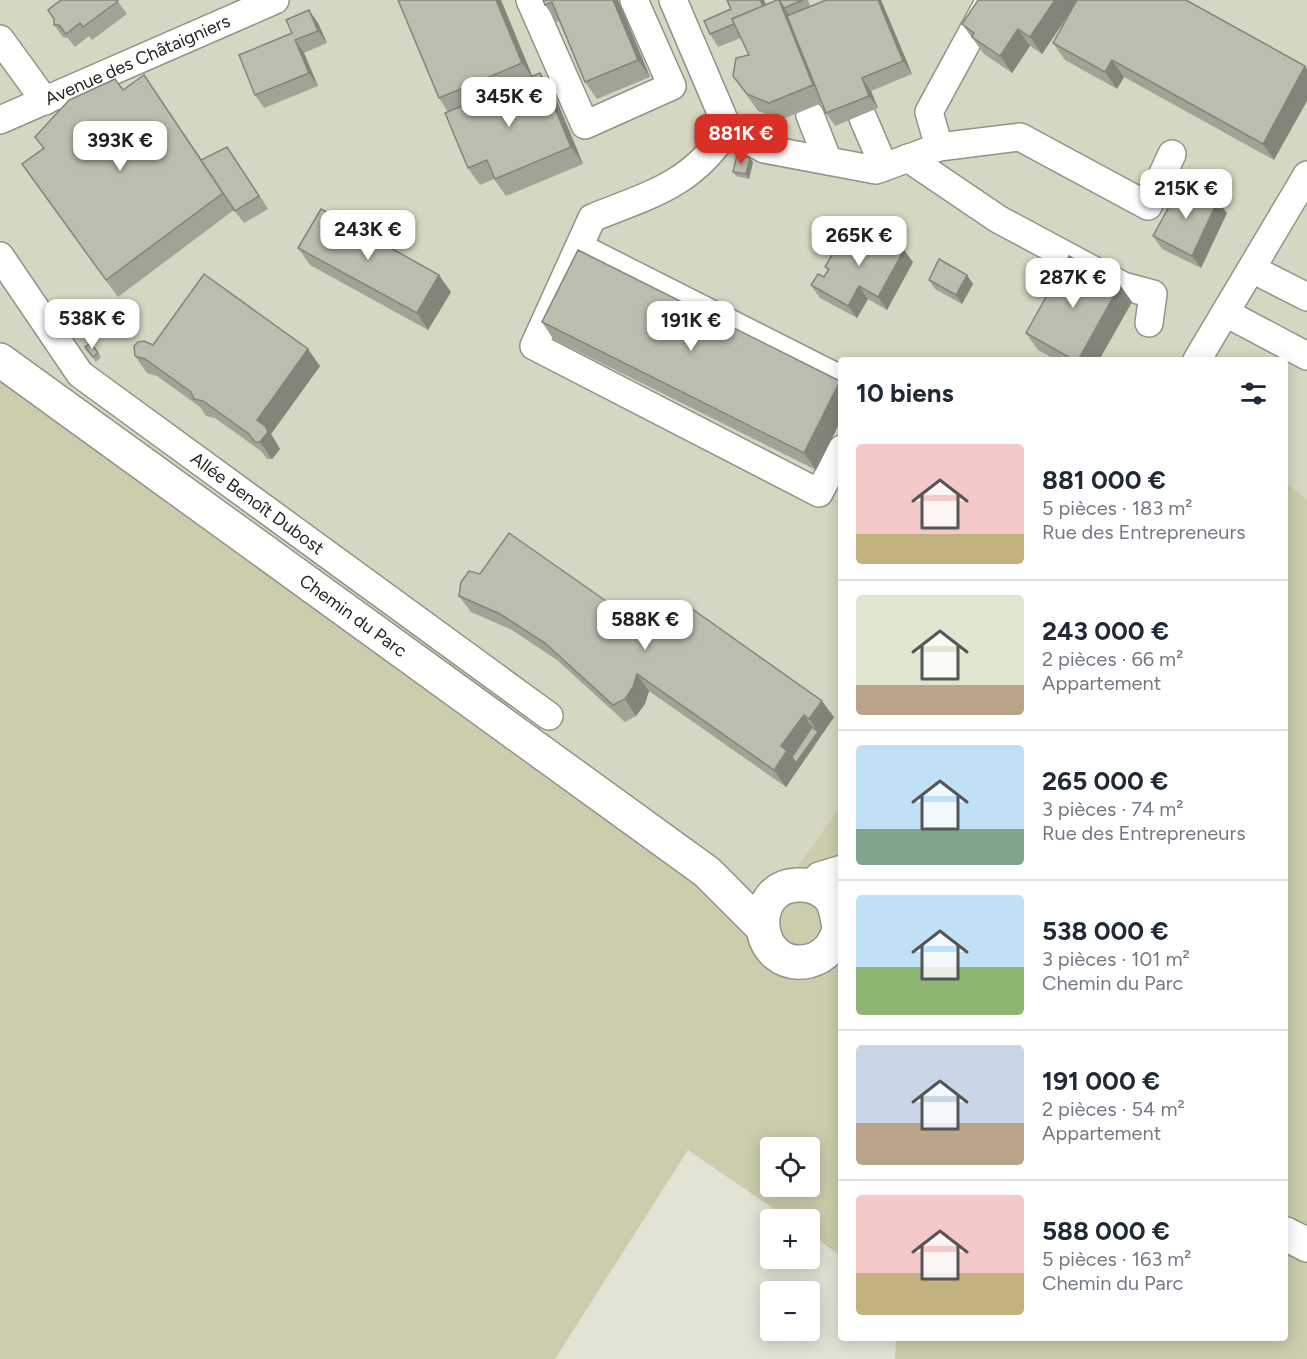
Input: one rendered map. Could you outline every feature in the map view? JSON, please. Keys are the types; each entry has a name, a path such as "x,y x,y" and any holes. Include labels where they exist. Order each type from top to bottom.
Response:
{"main road":[{"name":"Chemin du Parc","path":"0,360 706,872"},
{"path":"706,872 828,897 838,914"},
{"path":"706,872 762,927 771,948 783,958 797,962 830,962 838,920"},
{"path":"762,927 767,904 794,889"},
{"path":"1288,1235 1307,1245"}],"street":[{"name":"Avenue des Châtaigniers","path":"0,120 275,0"},
{"path":"530,0 585,125 672,87 634,0"},
{"path":"673,0 728,129 764,149 876,170 939,147 1020,137 1148,206 1173,154"},
{"path":"939,147 929,112 990,0"},
{"path":"0,39 45,101"},
{"path":"810,115 828,161"},
{"path":"863,118 896,162 1123,286 1153,294 1149,323"},
{"path":"728,129 713,152 675,184 592,218 534,346 819,493 838,456"},
{"path":"1199,357 1305,183"},
{"path":"579,247 838,378"},
{"name":"Allée Benoît Dubost","path":"0,256 80,374 549,716"},
{"path":"1252,269 1304,288"},
{"path":"1226,313 1307,356"},
{"path":"794,889 819,876 838,870"}],"shaded area":[{"path":"0,0 1307,0 1307,499 1288,485 1288,357 838,357 838,809 757,925 0,382"},
{"path":"0,382 757,925 838,809 838,1254 820,1241 820,1209 774,1209 688,1150 555,1359 0,1359"},
{"path":"1288,485 1307,499 1307,1359 895,1359 896,1341 1288,1341"}],"building":[{"path":"61,0 118,1 83,27 80,23 66,34 59,25 54,25 54,19 48,10"},
{"path":"398,0 496,0 522,63 439,98"},
{"path":"543,0 613,0 638,60 585,82 552,2 545,5"},
{"path":"727,0 760,0 763,6 732,19 734,24 710,34 704,21 731,9"},
{"path":"779,0 813,85 769,103 747,94 733,76 736,58 749,55 732,19"},
{"path":"779,0 803,0 784,8"},
{"path":"826,0 878,0 903,61 862,78 869,96 826,113 787,16"},
{"path":"978,0 1055,0 1030,37 1018,29 1000,56 972,37 974,33 962,24"},
{"path":"1077,0 1186,0 1305,66 1263,144 1112,60 1105,72 1053,43"},
{"path":"309,10 318,31 295,40 309,73 255,95 239,55 292,33 286,20"},
{"path":"540,73 571,147 495,179 487,160 468,168 445,113"},
{"path":"144,75 223,193 106,280 22,164 44,148 35,137 69,100 115,79 123,90"},
{"path":"227,147 259,196 235,211 201,160"},
{"path":"737,155 750,158 746,174 733,172"},
{"path":"1181,185 1218,200 1192,256 1153,236"},
{"path":"321,209 439,275 417,313 298,248"},
{"path":"866,229 904,250 878,297 859,286 848,306 811,285 818,274 824,277 829,269 825,267 843,236 857,244"},
{"path":"578,250 838,380 838,385 804,453 542,322"},
{"path":"1069,256 1120,285 1080,357 1069,357 1026,333"},
{"path":"939,259 967,275 956,295 929,280"},
{"path":"204,274 308,349 257,420 265,426 268,432 260,442 255,442 249,434 203,401 194,399 191,392 145,359 135,356 134,346 144,341 153,345"},
{"path":"91,343 98,353 93,357 85,347"},
{"path":"509,533 656,636 681,601 822,701 809,719 804,715 781,746 787,751 774,770 637,674 633,687 625,699 613,705 545,643 500,614 459,596 461,582 469,571 480,574"},
{"path":"812,727 818,732 796,763 792,757"}]}
